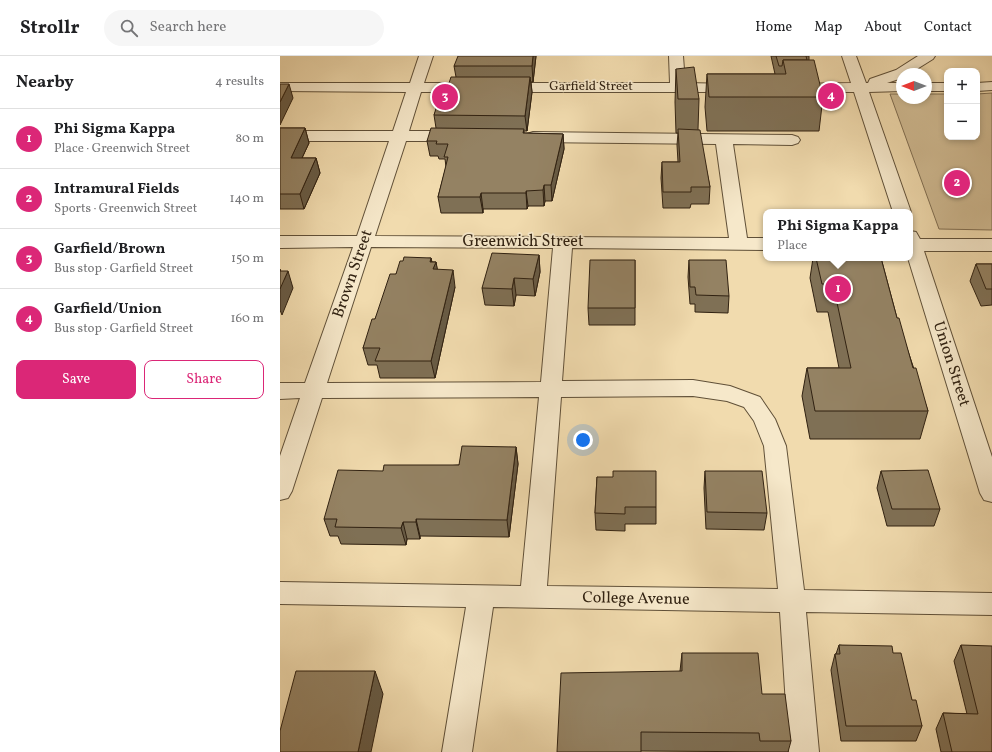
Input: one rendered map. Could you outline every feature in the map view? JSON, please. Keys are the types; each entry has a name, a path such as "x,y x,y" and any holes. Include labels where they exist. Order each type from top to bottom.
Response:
{"street":[{"name":"Brown Street","path":"280,491 426,56"},
{"path":"676,56 678,88"},
{"path":"849,56 901,209"},
{"path":"859,88 901,73 928,56"},
{"path":"980,87 992,86"},
{"name":"Garfield Street","path":"280,87 678,88 742,94 660,101 659,88"},
{"path":"784,92 896,87"},
{"path":"932,87 944,87"},
{"path":"280,136 474,137"},
{"path":"519,137 792,140"},
{"path":"724,140 739,244"},
{"name":"Greenwich Street","path":"280,242 364,241 763,244"},
{"path":"913,242 992,245"},
{"path":"533,597 563,243"},
{"name":"Union Street","path":"913,248 992,493"},
{"path":"280,391 313,392 692,388 730,394 752,402 764,419 775,446 792,601 804,752"},
{"name":"College Avenue","path":"280,593 992,604"},
{"path":"457,752 480,596"}],"shaded area":[{"path":"992,93 992,230 939,229 890,94 896,94 896,104 932,104 932,94 944,94 944,140 980,140 980,94"}],"building":[{"path":"458,56 533,56 532,66 454,66"},
{"path":"776,56 806,56 807,60 783,60 782,66 779,66"},
{"path":"783,60 814,60 823,97 709,97 707,74 786,74"},
{"path":"694,67 699,99 678,99 676,69"},
{"path":"451,77 530,77 525,116 434,115 441,92 443,92 445,86 448,86"},
{"path":"280,84 289,84 280,102"},
{"path":"280,128 305,128 291,158 316,158 300,194 280,194"},
{"path":"431,128 524,129 523,133 563,134 551,185 544,185 543,190 526,191 526,193 481,193 480,197 438,197 448,157 444,157 448,144 436,144 437,141 427,141"},
{"path":"678,129 700,130 710,187 691,187 691,192 663,192 662,162 680,162"},
{"path":"492,253 539,255 533,279 514,278 512,289 482,288"},
{"path":"404,257 431,258 430,262 436,262 433,269 453,270 431,361 375,361 380,348 363,348 372,319 375,319 390,274 396,274 400,261 403,261"},
{"path":"590,260 635,260 635,308 588,308"},
{"path":"689,260 726,260 729,296 696,295 695,287 690,287"},
{"path":"817,261 882,261 897,318 899,318 913,368 916,368 928,411 815,411 807,368 851,368 833,284 822,284"},
{"path":"976,264 992,264 992,289 986,289"},
{"path":"280,271 288,271 280,289"},
{"path":"462,446 516,447 507,520 416,519 416,522 403,522 401,528 335,527 337,519 324,519 338,470 383,471 384,465 459,465"},
{"path":"928,470 940,509 892,509 881,471"},
{"path":"613,471 656,471 656,507 625,507 625,514 595,513 597,477 613,477"},
{"path":"705,471 762,471 767,513 707,512"},
{"path":"839,645 892,646 893,653 901,653 912,700 916,700 922,726 846,726 835,654 840,654"},
{"path":"961,645 992,646 992,752 952,752 943,713 978,714"},
{"path":"682,653 758,653 762,694 785,694 791,741 760,741 759,733 641,732 641,752 557,752 561,673 682,671"},
{"path":"296,671 375,671 358,752 280,752 280,731"}],"place":[{"name":"Garfield/Union","path":"831,96"},
{"name":"Garfield/Brown","path":"445,97"},
{"name":"Intramural Fields","path":"957,183"},
{"name":"Phi Sigma Kappa","path":"838,289"}]}
